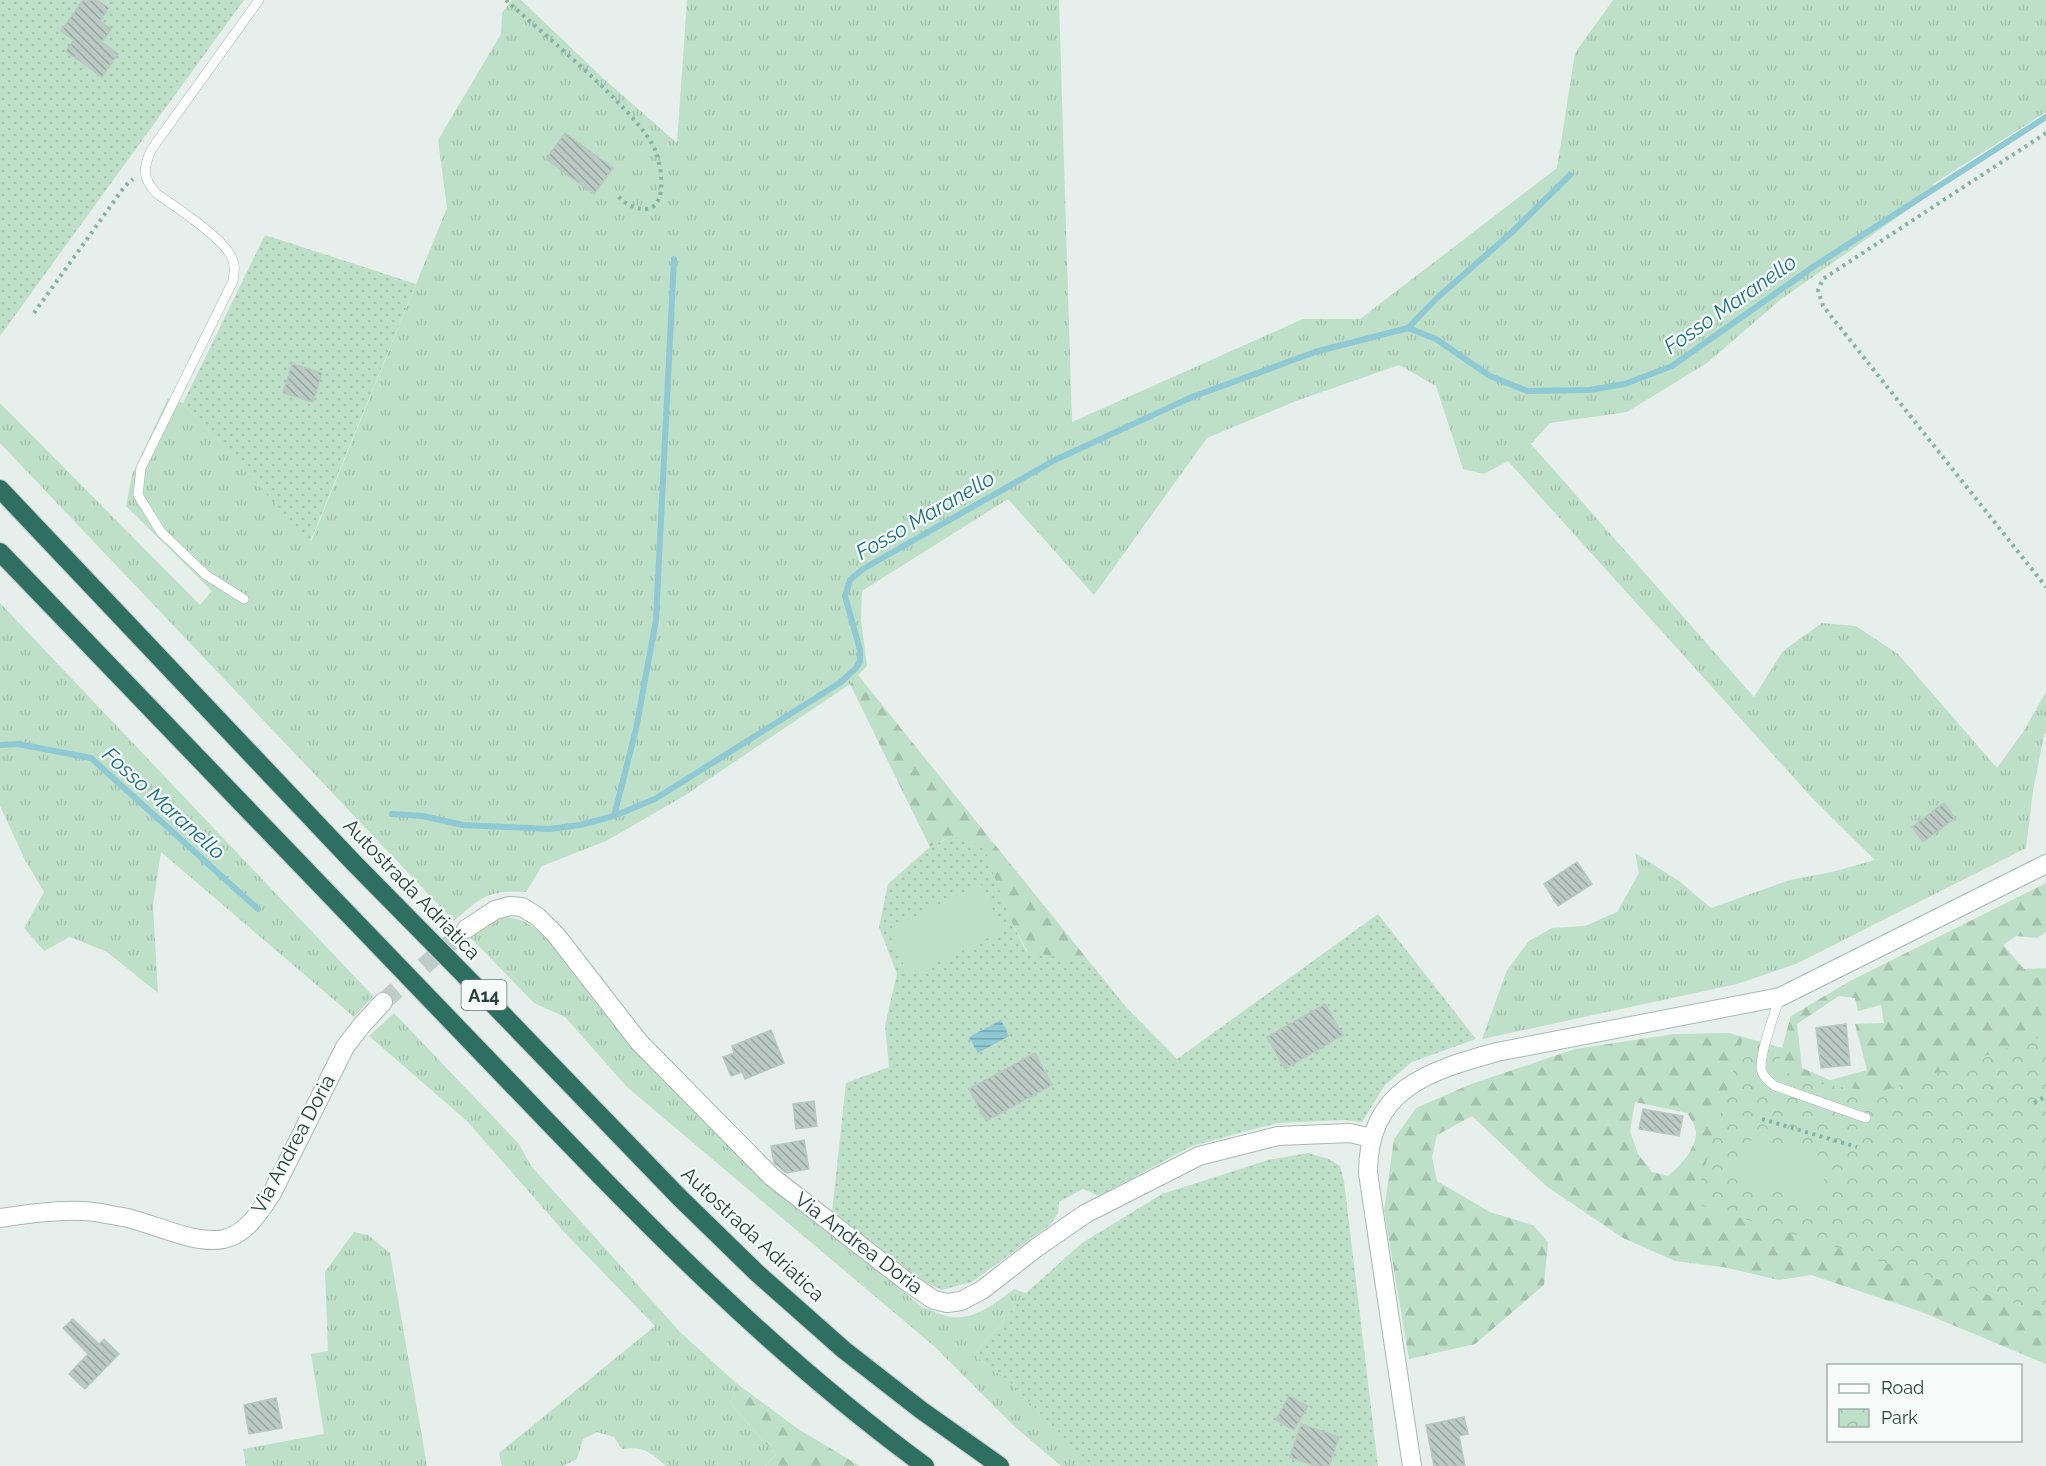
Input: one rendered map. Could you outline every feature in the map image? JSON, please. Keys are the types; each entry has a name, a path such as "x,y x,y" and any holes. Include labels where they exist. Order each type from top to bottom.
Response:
{"highway":[{"name":"Autostrada Adriatica","path":"0,489 368,877 687,1205 757,1273 844,1350 921,1410 1000,1466"},
{"name":"A14","path":"0,552 651,1229 736,1310 818,1382 925,1466"}],"street":[{"path":"1412,1466 1368,1173 1371,1138 1377,1123 1390,1103 1422,1077 1455,1064 1497,1052 1780,997 2046,864"},
{"name":"Via Andrea Doria","path":"466,929 495,910 510,906 522,907 538,917 556,935 639,1042 772,1177 906,1281 940,1302 962,1301 982,1290 1085,1214 1199,1156 1278,1136 1350,1133 1371,1138"},
{"name":"Via Andrea Doria","path":"0,1218 84,1211 125,1218 206,1241 227,1239 247,1227 260,1212 272,1193 345,1047 383,1002"}],"lane":[{"path":"243,600 206,575 161,532 138,495 141,468 233,281 235,267 232,256 222,244 156,193 147,184 145,174 151,150 259,0"},
{"path":"1780,997 1761,1060 1761,1071 1767,1081 1775,1086 1866,1118"}],"path":[{"path":"506,0 610,96 643,130 655,150 660,165 662,184 658,202 651,208 643,210 632,207 615,194"},
{"path":"2046,133 1823,279 1818,290 1823,306 2046,587"},
{"path":"34,313 125,186 145,174"},
{"path":"2034,1103 2046,1096"},
{"path":"1762,1119 1857,1147"}],"green space":[{"path":"0,0 244,0 0,336"},
{"path":"512,0 521,0 605,80 677,143 687,0 1059,0 1072,422 1303,319 1360,319 1557,168 1575,53 1613,0 2046,0 2046,112 1933,184 1936,190 1780,300 1707,363 1627,412 1550,423 1531,444 1754,697 1783,651 1822,623 1856,626 1898,654 1997,768 2023,732 2046,692 2046,733 2033,791 2026,848 1796,964 1737,984 1482,1039 1507,970 1529,941 1552,928 1585,926 1617,912 1639,873 1635,853 1679,881 1711,908 1790,880 1832,872 1875,860 1814,800 1508,461 1484,474 1463,469 1436,386 1399,365 1296,401 1207,438 1094,595 1008,499 862,591 861,620 867,666 850,684 684,796 606,841 542,866 526,892 503,892 486,896 454,921 0,443 0,403 200,605 212,591 126,506 132,475 168,398 183,403 311,542 447,208 438,140 501,34 502,13","holes":["1943,803 1954,817 1923,842 1912,828"]},
{"path":"265,235 416,284 310,542 183,403"},
{"path":"0,603 373,996 354,1017 161,852 153,905 158,993 107,952 70,937 44,951 24,928 44,892 24,858 0,806"},
{"path":"858,675 1125,1006 1027,951 1009,917 952,836 930,847 850,684"},
{"path":"952,836 984,847 1009,917 1026,951 1091,964 1125,1006 1177,1059 1378,914 1476,1039 1412,1062 1385,1085 1362,1122 1344,1120 1278,1123 1192,1146 1099,1196 1083,1189 1059,1202 1058,1213 1050,1225 972,1282 942,1290 918,1279 832,1212 846,1083 889,1067 885,1025 897,974 879,927 888,884 930,847","holes":["1035,1053 1052,1085 986,1120 969,1089"]},
{"path":"2046,883 2046,932 2037,938 2016,936 2003,945 2024,969 2046,968 2046,1364 1919,1311 1811,1275 1779,1280 1723,1267 1675,1261 1623,1238 1546,1186 1472,1116 1437,1135 1432,1157 1437,1181 1490,1212 1533,1225 1548,1242 1544,1285 1475,1344 1409,1359 1384,1211 1394,1139 1416,1108 1471,1084 1575,1049 1674,1034 1729,1033 1782,1048 1791,1016 1850,981","holes":["1839,996 1855,998 1858,1011 1881,1005 1884,1023 1855,1024 1867,1070 1830,1080 1802,1068 1797,1024","1635,1102 1687,1113 1695,1126 1696,1137 1691,1150 1668,1176 1652,1172 1638,1154 1630,1131"]},
{"path":"981,884 1003,931 909,976 887,930"},
{"path":"502,917 523,921 538,931 632,1046 770,1183 922,1307 950,1317 968,1316 985,1309 1014,1289 1026,1293 974,1355 1009,1381 1090,1466 1061,1466 1015,1427 935,1347 627,1087 565,1017 534,1003 470,937"},
{"path":"394,1013 519,1144 531,1166 680,1332 736,1383 731,1404 776,1455 765,1466 666,1466 646,1451 636,1448 622,1449 614,1437 597,1432 583,1439 577,1459 563,1466 502,1466 499,1453 655,1326 565,1233 467,1121 369,1036"},
{"path":"2046,1035 2046,1313 1694,1203 1743,1038 1782,1048 1779,1064 1788,1073 1826,1085 1880,1092"},
{"path":"1748,1140 1829,1158 1819,1200 1739,1183"},
{"path":"1308,1153 1329,1159 1340,1166 1344,1181 1378,1466 1329,1466 1338,1437 1309,1427 1298,1435 1290,1457 1315,1466 1090,1466 1009,1381 974,1355 1026,1293 1082,1243 1162,1194 1268,1160","holes":["1290,1396 1308,1406 1299,1422 1292,1419 1288,1427 1276,1420"]},
{"path":"354,1232 368,1235 390,1253 427,1466 246,1466 243,1449 324,1434 311,1354 328,1351 325,1272"},
{"path":"736,1383 798,1429 860,1466 765,1466 776,1455 731,1404"}],"water":[{"path":"1001,1020 1009,1036 978,1053 969,1037"}],"building":[{"path":"83,0 97,0 109,8 100,21 111,29 102,42 118,54 102,77 66,51 74,40 61,31"},
{"path":"565,133 613,168 594,194 546,159"},
{"path":"292,364 322,373 313,402 283,393"},
{"path":"1944,803 1955,818 1923,842 1912,827"},
{"path":"1577,862 1592,884 1558,906 1544,884"},
{"path":"1325,1004 1343,1035 1285,1069 1267,1037"},
{"path":"1846,1024 1850,1065 1821,1068 1816,1028"},
{"path":"771,1030 784,1063 745,1079 742,1072 731,1076 723,1057 734,1053 732,1046"},
{"path":"1035,1053 1052,1085 986,1121 969,1089"},
{"path":"814,1101 817,1126 796,1129 793,1104"},
{"path":"1643,1109 1683,1116 1679,1136 1639,1129"},
{"path":"804,1140 809,1169 786,1173 774,1163 771,1146"},
{"path":"73,1319 99,1344 104,1339 119,1354 85,1389 69,1374 88,1354 63,1328"},
{"path":"1289,1396 1308,1406 1294,1430 1276,1420"},
{"path":"276,1398 282,1428 249,1434 244,1405"},
{"path":"1464,1417 1468,1434 1459,1436 1465,1466 1434,1466 1426,1425"},
{"path":"1301,1424 1339,1437 1329,1466 1315,1466 1290,1457"}],"waterway":[{"name":"Fosso Maranello","path":"1408,328 1436,339 1490,376 1527,391 1589,390 1625,384 1672,366 1816,265 2046,117"},
{"name":"Fosso Maranello","path":"392,814 423,816 463,825 549,829 580,825 614,816 655,799 841,682 856,668 860,661 860,650 845,596 850,580 863,569 1055,460 1192,397 1315,352 1408,328 1437,298 1511,233 1570,175"},
{"path":"614,816 636,729 656,620 674,259"},
{"name":"Fosso Maranello","path":"0,745 18,744 91,758 258,909"}],"tunnel":[{"path":"383,1002 466,929"}]}
